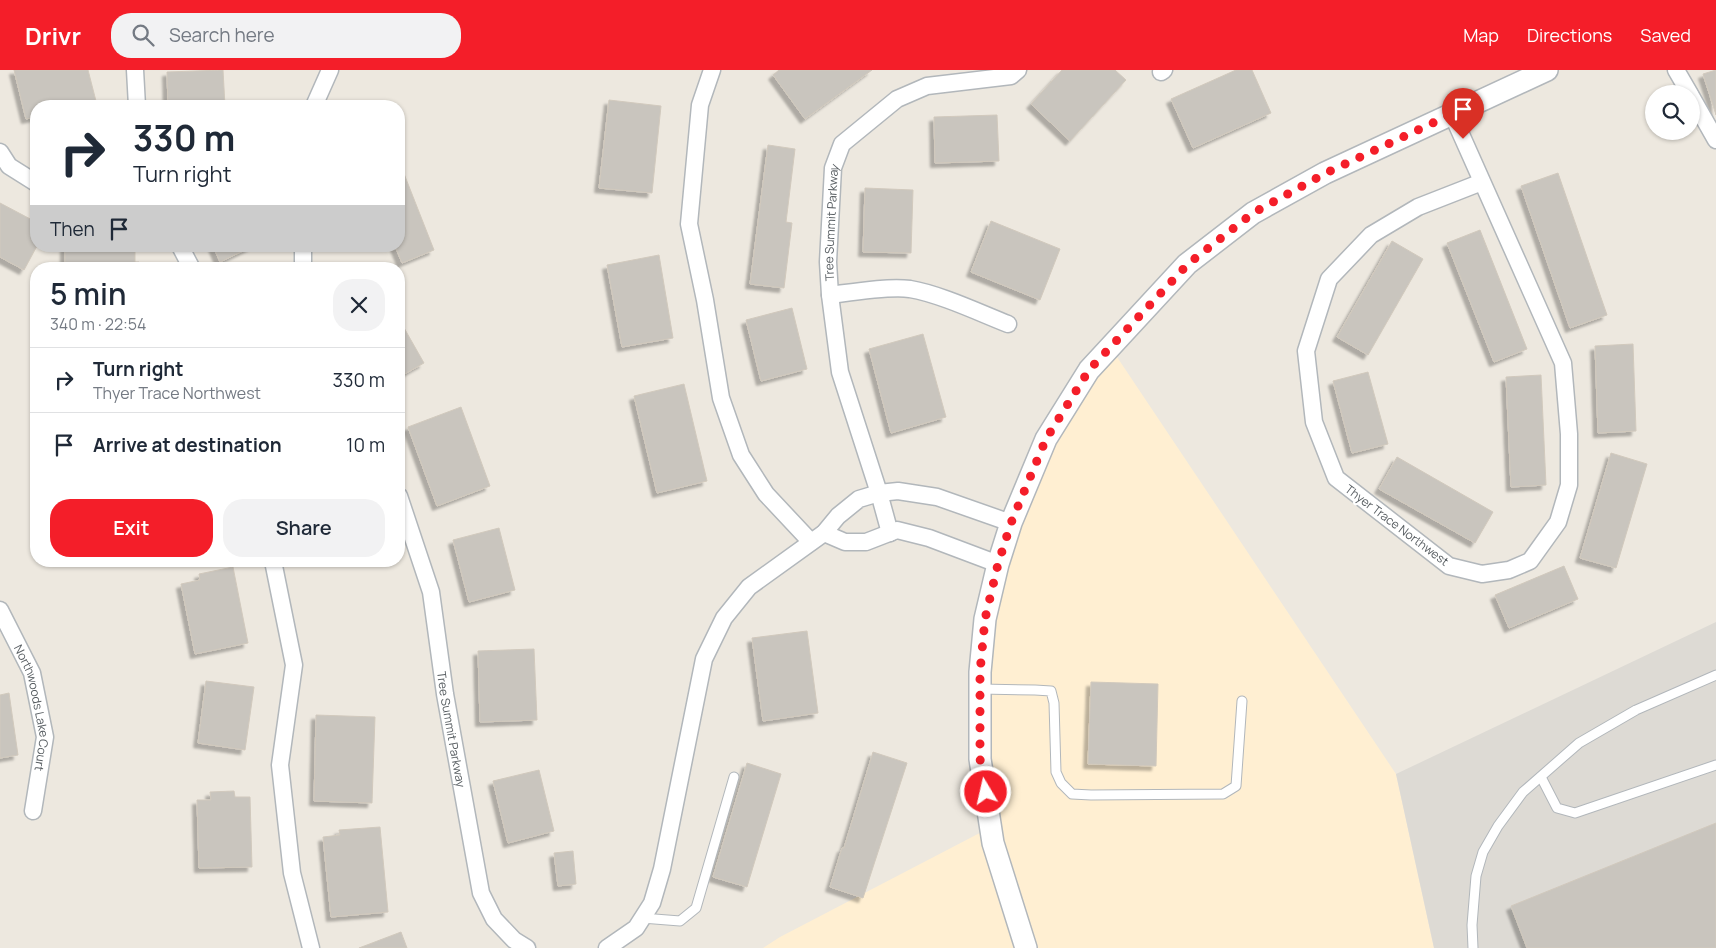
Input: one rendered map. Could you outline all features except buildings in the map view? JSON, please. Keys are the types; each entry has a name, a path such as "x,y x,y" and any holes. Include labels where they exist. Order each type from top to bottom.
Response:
{"street":[{"path":"135,70 137,100"},
{"path":"317,100 330,70"},
{"path":"712,70 700,105 689,224 705,300 721,398 741,455 766,494 818,538 845,542 866,542 897,530 928,538 998,564"},
{"name":"Tree Summit Parkway","path":"890,533 840,372 830,295 828,262 833,168 842,144 897,99 927,86 1012,76 1018,70"},
{"path":"1026,948 993,843 980,759 980,690 985,619 998,564 1011,523 1046,439 1089,370 1188,264 1253,213 1326,173 1547,70"},
{"path":"1676,70 1684,85"},
{"path":"1700,112 1716,140"},
{"name":"Thyer Trace Northwest","path":"1452,114 1563,363 1570,434 1569,485 1558,522 1530,560 1508,570 1482,574 1449,566 1336,478 1314,422 1306,351 1329,279 1372,235 1418,207 1482,182"},
{"path":"0,152 9,166 30,179"},
{"path":"830,295 910,289 943,299 1008,324"},
{"path":"607,948 636,928 652,903 662,870 704,659 724,618 749,587 818,538 838,516 859,499 879,493 898,491 937,497 1011,523"},
{"name":"Tree Summit Parkway","path":"405,514 431,592 446,694 481,893 494,919 514,940 527,948"},
{"path":"274,567 294,665 280,765 292,873 311,948"},
{"name":"Northwoods Lake Court","path":"0,610 32,673 45,737 33,810"}],"lane":[{"path":"1473,948 1472,925 1476,876 1483,852 1498,826 1518,799 1579,743 1636,710 1716,675"},
{"path":"980,690 1051,691 1054,703 1056,772 1061,783 1072,794 1223,794 1236,786 1242,701"},
{"path":"1541,777 1557,808 1575,813 1716,765"},
{"path":"642,918 680,921 696,908 734,778"}],"shaded area":[{"path":"1113,351 1396,774 1434,948 763,948 780,937 997,824 988,723 993,637 1006,567 1049,444"},
{"path":"1716,622 1716,948 1434,948 1396,774"}],"route":[{"path":"986,792 980,759 980,672 985,619 998,564 1011,523 1046,439 1089,370 1188,264 1253,213 1326,173 1452,114 1463,139"}]}
